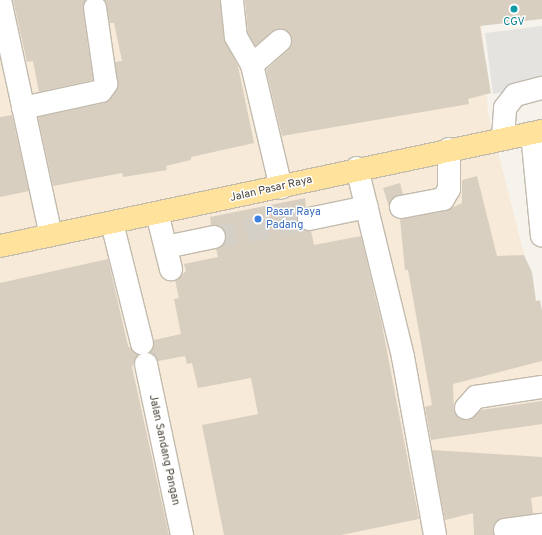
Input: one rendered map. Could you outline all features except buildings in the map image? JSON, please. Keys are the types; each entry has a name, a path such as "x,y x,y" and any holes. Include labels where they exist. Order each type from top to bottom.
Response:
{"main road":[{"name":"Jalan Pasar Raya","path":"0,246 280,188 357,168 537,132"}],"street":[{"path":"0,0 52,235"},
{"path":"232,0 236,37 252,65 280,188"},
{"path":"23,108 104,87 107,74 95,8"},
{"path":"252,65 280,41"},
{"path":"503,138 505,108 515,95 542,88"},
{"path":"537,132 542,236"},
{"path":"401,207 443,199 449,189 449,149"},
{"path":"357,168 403,357 435,535"},
{"path":"309,219 367,207"},
{"path":"157,213 172,269"},
{"path":"112,224 140,336"},
{"path":"166,247 214,237"},
{"name":"Jalan Sandang Pangan","path":"146,364 182,535"},
{"path":"466,408 476,397 542,387"},
{"path":"505,530 542,526"}],"shaded area":[{"name":"Pasar Raya Padang","path":"0,0 480,0 488,113 542,325 542,535 0,535"},
{"path":"542,26 542,86 493,94 485,33"}],"tunnel":[{"path":"214,237 309,219"}],"place":[{"name":"CGV","path":"514,9"},
{"name":"Pasar Raya Padang","path":"258,219"}]}
